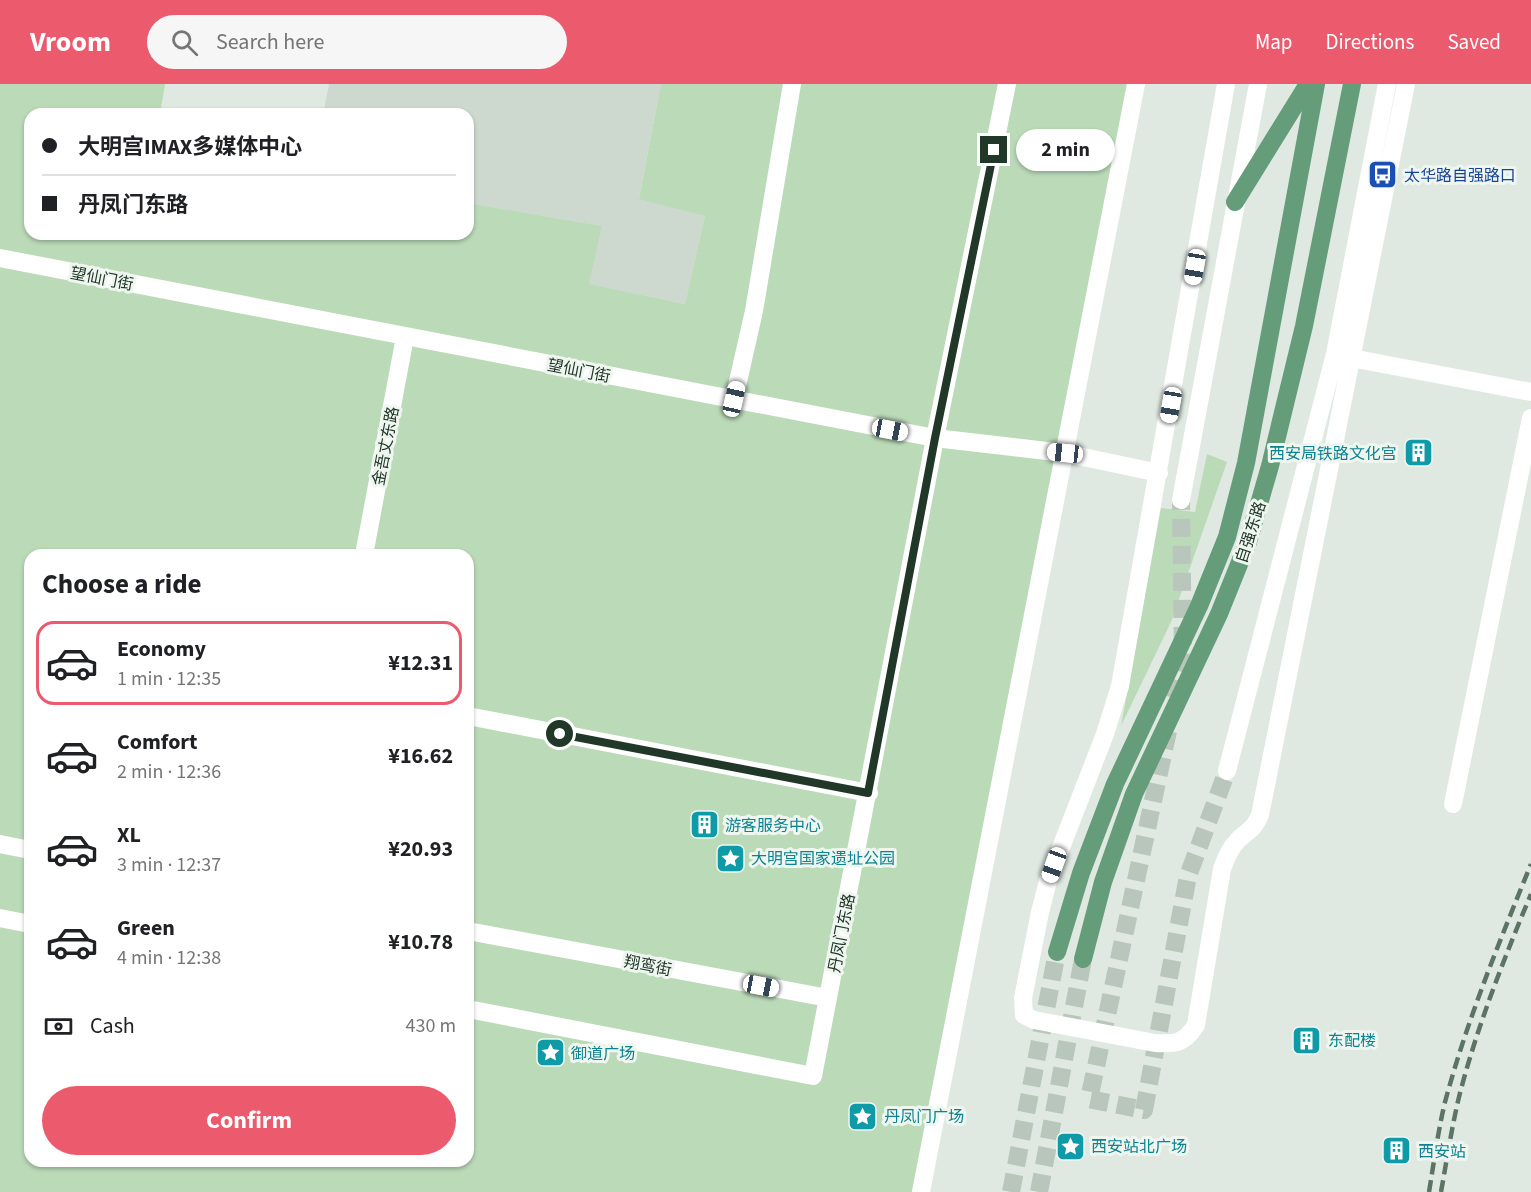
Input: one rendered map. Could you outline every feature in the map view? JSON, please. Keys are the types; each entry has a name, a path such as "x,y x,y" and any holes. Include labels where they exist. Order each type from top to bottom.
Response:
{"main road":[{"path":"1235,202 1308,84"},
{"name":"自强东路","path":"1057,952 1081,873 1115,784 1199,606 1227,537 1246,463 1316,84"},
{"name":"自强东路","path":"1083,959 1103,882 1134,794 1219,614 1248,542 1270,466 1304,326 1352,84"}],"street":[{"path":"734,399 754,311 792,84"},
{"name":"丹凤门东路","path":"474,1010 813,1076 935,438 1007,84"},
{"path":"921,1192 1136,84"},
{"path":"1227,84 1120,686 1105,734 1048,881 1023,998 1024,1014 1034,1020 1155,1043 1174,1044 1188,1038 1196,1025 1222,869 1228,853 1255,826 1260,815 1406,84"},
{"path":"1181,500 1258,84"},
{"path":"1227,771 1335,354 1387,84"},
{"name":"望仙门街","path":"0,258 935,438 1065,453 1159,473"},
{"name":"金吾丈东路","path":"365,549 405,337"},
{"path":"1351,358 1531,392"},
{"path":"1453,804 1531,418"},
{"path":"474,717 868,793"},
{"path":"0,844 24,849"},
{"path":"0,918 24,923"},
{"name":"翔鸾街","path":"474,932 828,998"}],"shaded area":[{"path":"329,84 661,84 639,198 705,216 685,304 588,284 602,226 474,204 474,108 324,108"}],"green space":[{"name":"大明宫国家遗址公园","path":"0,84 165,84 161,108 24,108 24,240 474,240 474,204 602,226 589,284 685,304 705,216 639,199 661,84 1143,84 926,1192 0,1192"},
{"path":"1207,454 1227,462 1171,622 1121,726 1161,508 1195,512"}],"tunnel":[{"path":"1175,698 1183,662 1181,500"},
{"path":"1168,731 1089,1099 1144,1110 1188,876 1227,771"},
{"path":"1011,1192 1057,952"},
{"path":"1039,1192 1083,959"}],"railway":[{"path":"1429,1192 1438,1135 1463,1041 1531,864"},
{"path":"1441,1192 1454,1117 1467,1067 1492,992 1531,894"}],"place":[{"name":"太华路自强路口","path":"1383,175"},
{"name":"西安局铁路文化宫","path":"1418,453"},
{"name":"游客服务中心","path":"704,825"},
{"name":"大明宫国家遗址公园","path":"730,858"},
{"name":"东配楼","path":"1307,1040"},
{"name":"御道广场","path":"550,1053"},
{"name":"丹凤门广场","path":"863,1116"},
{"name":"西安站北广场","path":"1070,1146"},
{"name":"西安站","path":"1397,1151"}],"route":[{"path":"560,734 868,793 935,438 994,150"}]}
